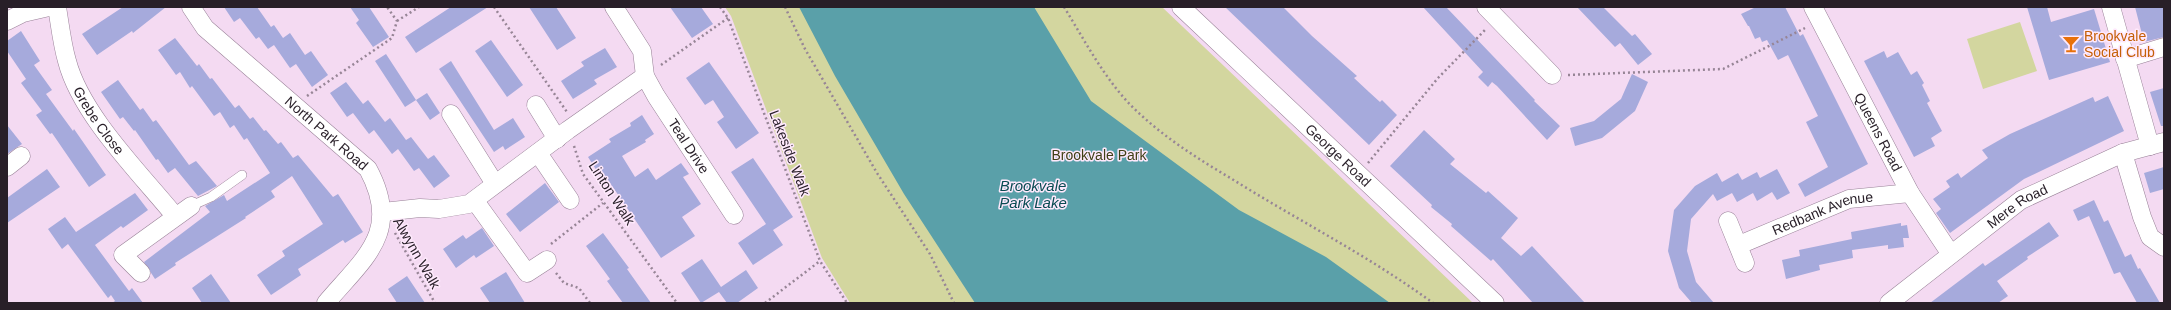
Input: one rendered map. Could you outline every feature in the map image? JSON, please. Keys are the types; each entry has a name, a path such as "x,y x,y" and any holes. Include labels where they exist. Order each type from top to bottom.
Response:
{"street":[{"path":"7,21 23,14 49,7"},
{"name":"Grebe Close","path":"57,7 67,62 82,97 105,130 175,216"},
{"name":"North Park Road","path":"190,7 205,28 295,104 368,169 379,193 383,212 379,235 370,250 326,303"},
{"name":"Teal Drive","path":"614,7 642,51 646,76 656,96 734,215"},
{"name":"George Road","path":"1181,7 1495,303"},
{"path":"2110,7 2125,59 2157,144"},
{"path":"1491,12 1552,75"},
{"name":"Queens Road","path":"1816,13 1910,193 1950,254"},
{"path":"2125,59 2164,47"},
{"path":"383,212 458,207 475,201 495,184 562,134 646,76"},
{"path":"536,104 562,134"},
{"path":"451,114 495,184"},
{"name":"Mere Road","path":"1889,303 2021,200 2123,153 2157,144"},
{"path":"538,153 570,200"},
{"path":"2123,153 2142,217 2150,237 2164,247"},
{"path":"7,168 21,156"},
{"name":"Redbank Avenue","path":"1739,244 1849,199 1910,193"},
{"path":"475,201 527,273 547,260"},
{"path":"141,273 123,254 191,206"},
{"path":"1728,221 1739,244 1745,263"}],"lane":[{"path":"191,206 211,196 242,175"}],"path":[{"path":"387,7 397,21"},
{"path":"295,104 392,38 397,21 419,7"},
{"name":"Linton Walk","path":"494,7 559,98 567,112 562,134 583,174 677,303"},
{"name":"Lakeside Walk","path":"720,7 728,18 820,261 847,303"},
{"path":"785,7 805,50 877,173 930,254 954,303"},
{"path":"1064,7 1117,90 1140,114 1169,139 1274,206 1372,261 1433,303"},
{"path":"1359,174 1491,12"},
{"path":"1552,75 1723,69 1816,13"},
{"path":"646,76 728,18"},
{"path":"590,303 579,288 564,283 541,251 604,203"},
{"name":"Alwynn Walk","path":"383,212 435,303"},
{"path":"765,303 820,261"}],"green space":[{"name":"Brookvale Park","path":"725,7 1162,7 1473,303 850,303 822,258 731,16"},
{"path":"2020,22 2037,71 1983,89 1967,39"}],"water":[{"name":"Brookvale Park Lake","path":"799,7 1034,7 1091,101 1239,210 1326,257 1390,303 975,303 904,194 835,76"}],"building":[{"path":"123,7 166,7 133,33 132,31 97,55 82,34"},
{"path":"224,7 257,7 271,27 274,25 283,38 290,33 305,55 311,51 328,75 312,87 296,64 290,68 274,45 268,49 259,37 256,39 240,18 234,22"},
{"path":"350,7 369,7 389,37 373,47 356,23 359,20"},
{"path":"451,7 488,7 416,53 405,37"},
{"path":"529,7 556,7 576,38 557,50"},
{"path":"670,7 701,7 713,24 692,38"},
{"path":"1225,7 1283,7 1312,36 1357,76 1354,78 1380,102 1382,100 1397,115 1369,145"},
{"path":"1423,7 1446,7 1535,100 1534,101 1560,126 1547,140 1497,86 1492,82 1488,87 1478,77 1483,72"},
{"path":"1577,7 1603,7 1632,36 1635,34 1652,54 1638,65 1620,43 1615,47"},
{"path":"1756,7 1785,7 1800,36 1803,34 1868,164 1805,197 1798,184 1828,167 1806,122 1818,116 1788,55 1778,60 1767,40 1762,42 1760,37 1755,39 1741,14"},
{"name":"Brookvale Social Club","path":"2027,7 2047,7 2051,22 2094,9 2110,62 2049,80"},
{"path":"2135,7 2164,7 2164,37 2144,42"},
{"path":"21,31 40,61 34,65 52,90 46,94 73,131 74,129 106,175 89,187 52,133 50,134 36,115 42,111 21,83 26,79 7,51 7,41"},
{"path":"175,38 197,66 199,64 210,79 212,78 235,108 239,105 250,119 253,117 264,131 266,130 278,144 281,142 293,158 298,155 333,197 338,194 363,232 345,243 343,240 298,269 301,275 271,295 257,275 285,256 282,251 323,224 292,176 271,191 275,197 245,217 246,218 175,263 176,265 155,279 144,262 210,212 205,206 224,195 227,201 270,173 247,138 244,140 234,125 230,128 220,112 214,116 192,86 190,88 180,72 176,75 158,50"},
{"path":"491,40 523,85 507,97 475,51"},
{"path":"605,48 617,67 594,80 597,84 573,99 561,81 584,66 581,62"},
{"path":"1884,51 1887,58 1898,52 1911,75 1917,71 1924,83 1922,85 1930,101 1927,103 1942,131 1931,138 1935,146 1914,157 1864,61"},
{"path":"386,54 416,100 405,107 375,61"},
{"path":"451,61 494,130 513,118 525,137 505,150 503,146 494,152 439,69"},
{"path":"709,62 759,133 736,149 717,122 724,117 713,100 705,105 686,78"},
{"path":"1632,74 1648,82 1635,111 1602,138 1575,146 1570,128 1594,121 1621,99"},
{"path":"118,80 140,110 143,108 153,122 156,120 189,165 196,161 217,186 198,196 175,168 168,173 158,159 156,160 135,130 134,131 123,117 120,119 101,92"},
{"path":"346,82 363,104 368,100 385,122 390,118 406,140 411,137 428,159 434,155 450,176 434,188 419,168 414,171 398,149 392,154 374,130 369,134 353,113 347,117 330,93"},
{"path":"2164,88 2164,126 2161,126 2150,92"},
{"path":"427,93 440,113 430,120 416,100"},
{"path":"2108,96 2124,131 2024,179 1950,233 1936,213 1941,209 1933,199 1950,187 1946,181 1958,173 1961,178 1988,158 1982,150 2010,134 2093,97 2095,102"},
{"path":"642,115 654,134 645,140 646,142 622,156 635,177 648,168 656,180 681,163 689,174 683,177 701,204 682,217 695,236 661,258 606,177 602,179 588,157 611,142 609,139 631,126 630,123"},
{"path":"7,125 22,144 7,154"},
{"path":"1424,130 1455,159 1450,164 1486,193 1488,191 1518,218 1501,238 1521,256 1532,246 1585,303 1533,303 1493,259 1491,261 1451,226 1452,224 1431,207 1432,205 1390,166"},
{"path":"753,158 793,217 773,230 783,245 753,265 738,243 766,224 731,172"},
{"path":"2164,167 2164,189 2150,193 2144,173"},
{"path":"47,169 60,187 7,223 7,198"},
{"path":"1777,169 1790,193 1777,200 1772,192 1757,201 1753,193 1737,202 1732,193 1717,201 1713,194 1691,219 1687,251 1696,282 1714,303 1692,303 1679,288 1668,251 1674,210 1695,186 1717,173 1722,182 1738,173 1742,180 1757,172 1760,178"},
{"path":"545,183 559,202 520,232 506,214"},
{"path":"135,193 148,210 123,228 121,226 95,245 129,291 132,288 143,303 112,303 115,301 111,295 108,298 68,244 62,249 48,229 65,217 76,232"},
{"path":"2094,200 2104,222 2108,220 2125,257 2131,254 2138,269 2140,268 2160,303 2137,303 2120,272 2114,274 2089,216 2078,221 2073,210"},
{"path":"2049,222 2059,236 2027,257 2028,259 1997,281 2008,296 1998,303 1930,303 1983,263 1985,266"},
{"path":"1901,223 1901,226 1907,225 1909,238 1903,238 1904,247 1888,249 1888,245 1852,250 1853,258 1819,265 1820,270 1786,279 1782,260 1800,256 1799,250 1852,239 1851,232"},
{"path":"482,228 494,246 476,258 474,255 456,268 443,249 463,235 466,239"},
{"path":"603,233 629,268 627,269 651,303 623,303 607,281 610,279 586,246"},
{"path":"702,259 721,287 746,270 758,288 737,303 727,303 719,292 701,303 681,273"},
{"path":"506,272 525,303 490,303 480,288"},
{"path":"211,274 231,303 202,303 192,288"},
{"path":"407,276 425,303 397,303 388,289"}],"place":[{"name":"Brookvale Social Club","path":"2071,44"}]}
